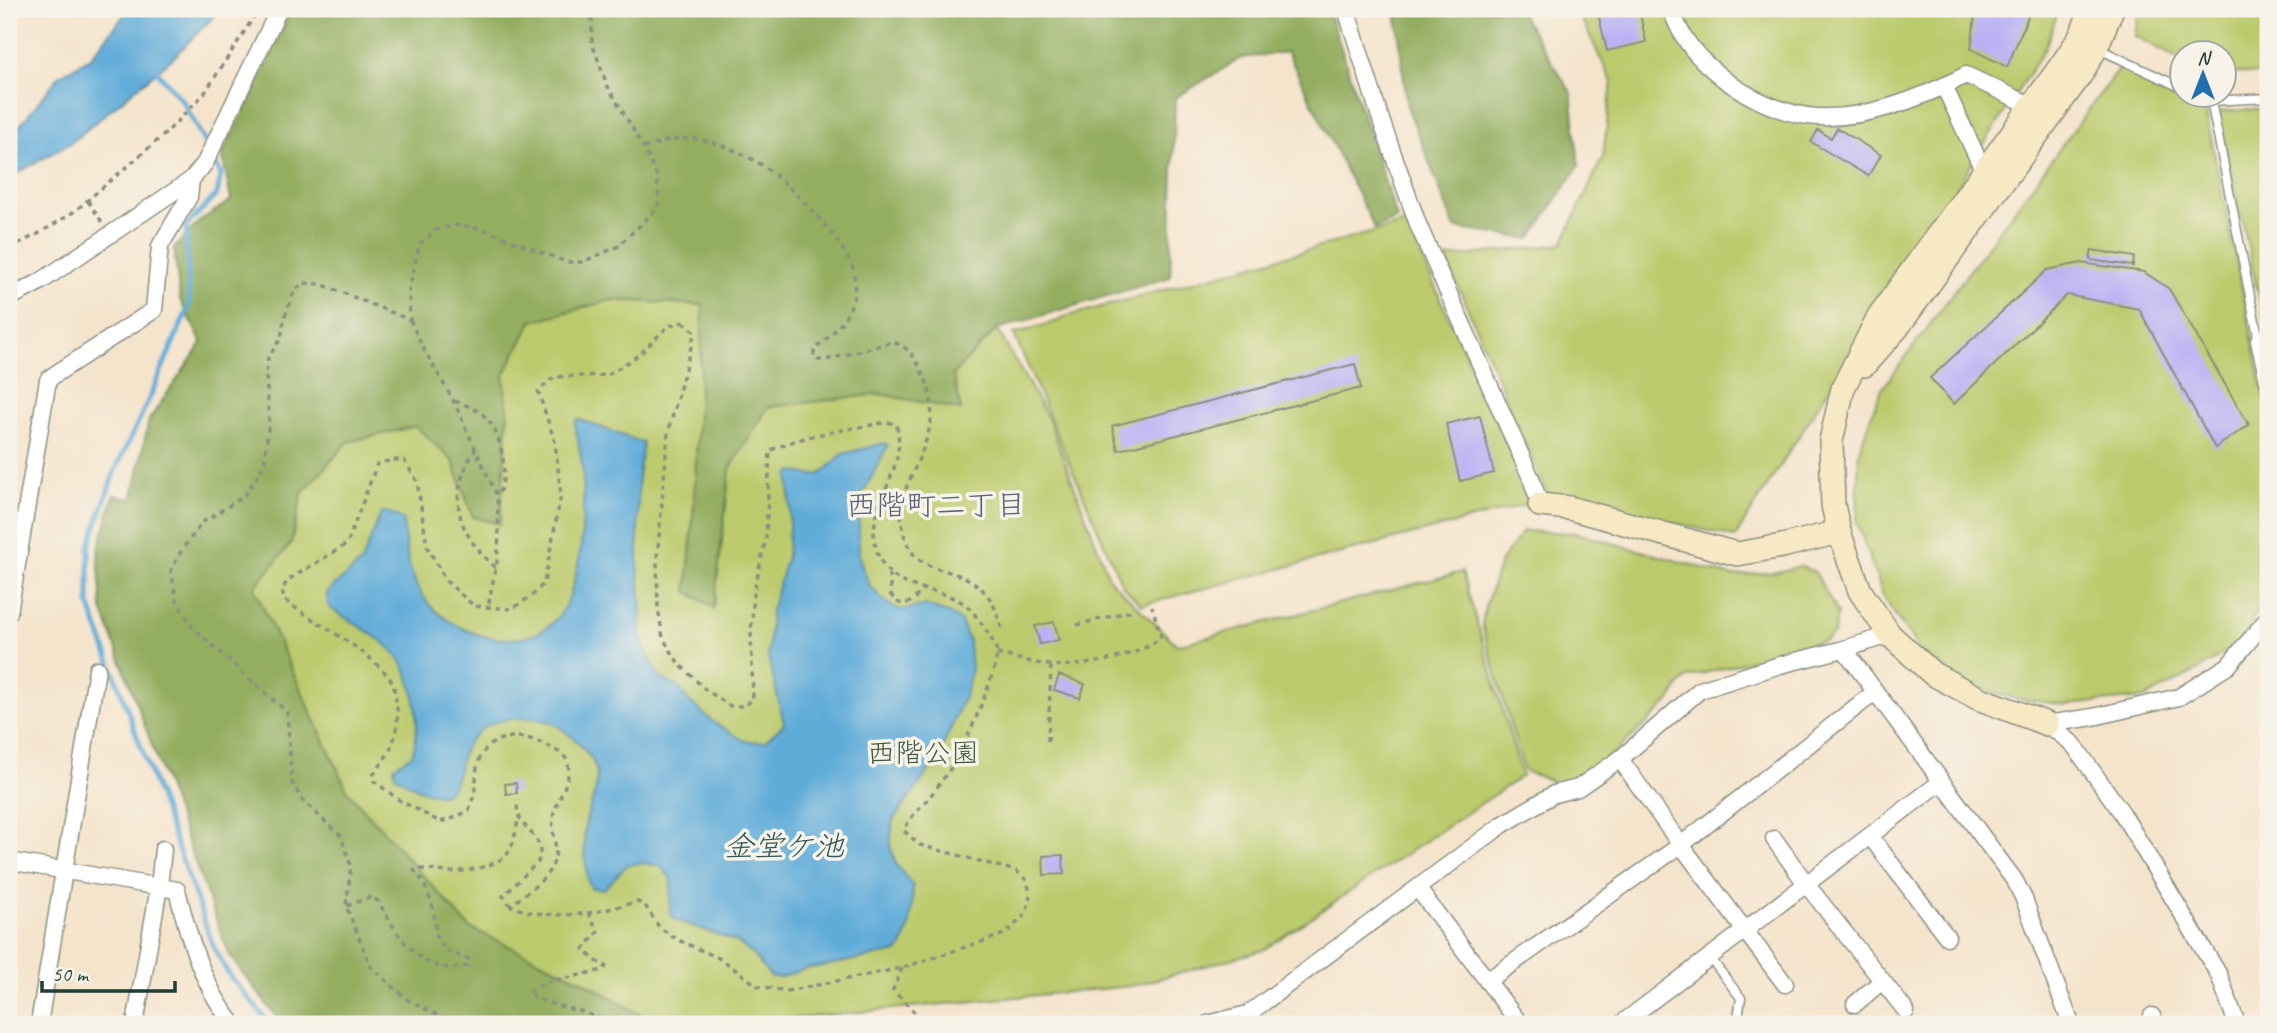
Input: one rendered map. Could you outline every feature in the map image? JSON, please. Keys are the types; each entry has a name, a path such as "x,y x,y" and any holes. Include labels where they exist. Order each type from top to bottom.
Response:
{"street":[{"path":"9,298 40,282 111,236 191,180 205,163 279,9"},
{"path":"1346,9 1419,227 1531,478 1540,505 1569,508 1737,554 1839,532"},
{"path":"1671,9 1678,29 1703,63 1737,88 1773,107 1817,117 1857,114 1911,100 1966,75 2032,106"},
{"path":"2091,9 2081,36 1879,316 1843,388 1831,441 1832,505 1860,591 1890,635 1933,674 1978,698 2048,724 2073,744 2122,813 2219,975 2238,1024"},
{"path":"1843,388 1897,328 2081,74 2096,48 2112,9"},
{"path":"1944,86 1984,172"},
{"path":"9,612 11,585 48,380 154,310 160,246 189,197 191,180"},
{"path":"2259,341 2268,380"},
{"path":"2048,724 2093,717 2179,697 2228,666 2268,618"},
{"path":"1208,1024 1248,1014 1502,825 1554,794 1578,788 1620,759 1700,690 1890,635"},
{"path":"1844,649 2015,881 2071,1024"},
{"path":"39,1024 97,669"},
{"path":"1487,981 1681,845 1875,692"},
{"path":"1620,759 1785,984"},
{"path":"1621,1024 1941,782"},
{"path":"1870,836 1947,937"},
{"path":"1774,839 1906,1011"},
{"path":"135,1024 163,849"},
{"path":"9,861 177,890 190,943 217,1004 233,1024"},
{"path":"1418,889 1520,1024"},
{"path":"1855,1004 1882,981"}],"lane":[{"path":"2096,48 2168,81"},
{"path":"2238,100 2268,98"},
{"path":"2212,108 2259,341"},
{"path":"1710,958 1741,998 1737,1024"}],"path":[{"path":"9,248 38,234 88,201 197,102 259,9"},
{"path":"488,607 499,535 497,496 453,400 410,320 409,290 419,245 436,230 457,225 483,229 566,262 582,262 617,247 659,203 657,177 644,148 607,85 592,43 592,9"},
{"path":"644,148 686,138 717,145 749,158 781,180 840,244 853,270 854,294 847,315 814,351 814,356 818,360 826,360 892,342 902,344 915,357 932,396 932,420 925,446 903,495 900,510 905,541 915,557 928,565 969,580 988,595 1002,629"},
{"path":"88,201 111,236"},
{"path":"410,320 321,284 304,283 295,290 285,316 281,338 268,358 266,374 270,422 264,465 244,496 203,522 181,551 172,571 177,601 192,628 287,712 292,783 303,801 341,836 351,866 346,906 371,967 408,1000 456,1024"},
{"path":"511,906 548,874 555,859 556,839 552,819 566,784 568,768 564,755 525,737 501,737 484,751 478,760 475,790 469,810 440,822 399,800 374,781 373,775 385,760 395,738 399,714 393,682 363,654 283,599 283,588 288,580 347,544 377,464 404,460 417,481 427,546 446,582 474,606 512,609 534,594 544,583 561,495 555,442 538,391 554,377 608,375 640,354 668,326 683,322 695,331 668,433 657,559 658,608 663,638 679,664 706,690 730,706 743,706 753,701 751,633 754,592 766,538 771,451 784,444 887,422 896,424 900,438 895,469 877,516 875,545 883,567 889,574 909,586 957,600 972,612 993,640 997,654 980,709 958,757 928,799 909,820 904,831 920,845 1016,871 1028,881 1030,901 1024,916 1005,934 902,968 787,991 758,986 721,959 676,939 659,927 646,907 638,902 588,913 565,914 521,910 511,906 503,896 538,862 541,854 541,846 519,816 516,808 518,800"},
{"path":"453,400 477,410 489,420 495,432 503,459 504,478 504,484 497,496"},
{"path":"476,448 467,463 458,492 461,521 472,543 496,568"},
{"path":"889,574 891,595 900,605 914,601 922,589"},
{"path":"997,654 1051,666 1079,665 1132,653 1153,645 1161,637 1152,606"},
{"path":"1077,625 1131,611"},
{"path":"1048,741 1051,666"},
{"path":"346,906 370,897 377,901 408,948 421,960 457,969 468,966 468,959 447,951 437,938 433,907 423,881 414,870 422,868 460,872 500,860 508,854 519,816"},
{"path":"588,913 597,932 584,949 594,960 606,966 604,970 547,982 528,991 542,1001 584,1011 607,1024"},
{"path":"902,968 893,990 926,1024"}],"green space":[{"path":"292,9 1326,9 1397,219 1375,229 1287,52 1241,58 1175,98 1170,277 997,329 953,374 961,410 880,394 768,407 730,469 714,608 687,591 694,505 703,305 612,300 532,321 504,375 508,413 500,524 473,517 453,461 416,426 348,442 302,493 291,543 254,588 348,792 470,928 585,982 656,1024 282,1024 229,955 102,609 98,552 114,495 132,500 149,420 202,343 180,300 174,248 200,221 231,200 222,154"},
{"path":"1396,9 1518,9 1571,92 1579,166 1530,239 1455,228 1407,106"},
{"path":"1577,9 2059,9 2045,48 1735,537 1547,494 1446,258 1562,244 1603,157 1612,82"},
{"path":"2139,9 2268,9 2268,74 2238,73 2238,38 2168,38 2168,54 2135,36"},
{"path":"2120,67 2168,91 2168,108 2205,109 2268,414 2268,589 2242,641 2200,669 2145,698 2065,705 2013,698 1966,684 1920,651 1884,598 1857,522 1859,450 1880,392"},
{"path":"2268,108 2268,337 2218,112"},
{"path":"1406,223 1533,503 1141,605 1122,585 1014,334 1061,318"},
{"name":"西階公園","path":"612,300 704,305 687,591 714,608 730,469 768,407 880,394 960,410 953,374 997,329 1049,420 1110,580 1177,645 1462,572 1522,776 1263,950 1132,986 734,1024 656,1024 585,982 470,928 348,792 254,588 291,543 302,493 348,442 416,426 453,461 473,517 500,524 508,413 504,375 532,321"},
{"path":"1523,531 1576,533 1732,576 1777,572 1800,566 1815,572 1837,613 1834,633 1826,640 1687,678 1670,701 1618,750 1574,781 1560,786 1524,771 1482,625 1485,607 1501,561"}],"water":[{"path":"129,9 221,9 173,58 72,142 9,178 9,139 60,75 90,58"},
{"name":"金堂ケ池","path":"578,419 643,443 638,477 641,632 642,643 658,675 679,687 687,699 713,722 745,741 764,742 784,723 768,657 771,611 787,556 789,475 793,471 821,474 843,454 884,443 888,445 859,501 859,556 863,569 870,586 894,608 904,610 925,605 950,614 961,622 969,641 971,672 965,695 937,760 893,820 890,845 896,864 913,886 909,929 898,952 806,969 779,978 770,976 753,955 737,942 675,920 670,913 671,878 660,866 642,863 627,865 604,889 591,888 584,836 597,783 596,770 580,744 549,722 528,718 505,720 485,727 467,745 453,785 445,793 426,792 395,775 394,766 412,755 415,741 416,711 410,680 395,654 385,644 330,608 327,592 361,563 381,513 387,512 403,519 410,567 422,595 452,623 472,633 515,639 534,634 552,623 565,606 571,592 581,545 583,481 575,423"}],"building":[{"path":"1597,9 1639,9 1646,42 1607,51"},
{"path":"1976,9 2031,9 2007,67 1971,49"},
{"path":"1837,128 1881,155 1868,176 1811,142 1818,130 1831,138"},
{"path":"2092,250 2134,257 2133,266 2090,260"},
{"path":"2081,263 2144,272 2169,289 2249,425 2215,448 2139,309 2067,295 1954,404 1930,378 2047,270"},
{"path":"1355,364 1361,388 1118,450 1112,426"},
{"path":"1480,416 1494,473 1460,481 1446,424"},
{"path":"1054,622 1059,640 1040,644 1035,626"},
{"path":"1059,675 1085,684 1080,698 1054,690"},
{"path":"516,783 517,793 506,794 505,784"},
{"path":"1063,855 1064,874 1044,875 1043,856"}],"waterway":[{"path":"154,68 184,103 208,149"},
{"path":"212,158 221,174 217,194 186,226 189,306 114,473 89,547 89,604 214,948 229,975 270,1024"}],"district":[{"name":"西階町二丁目","path":"936,505"}]}
